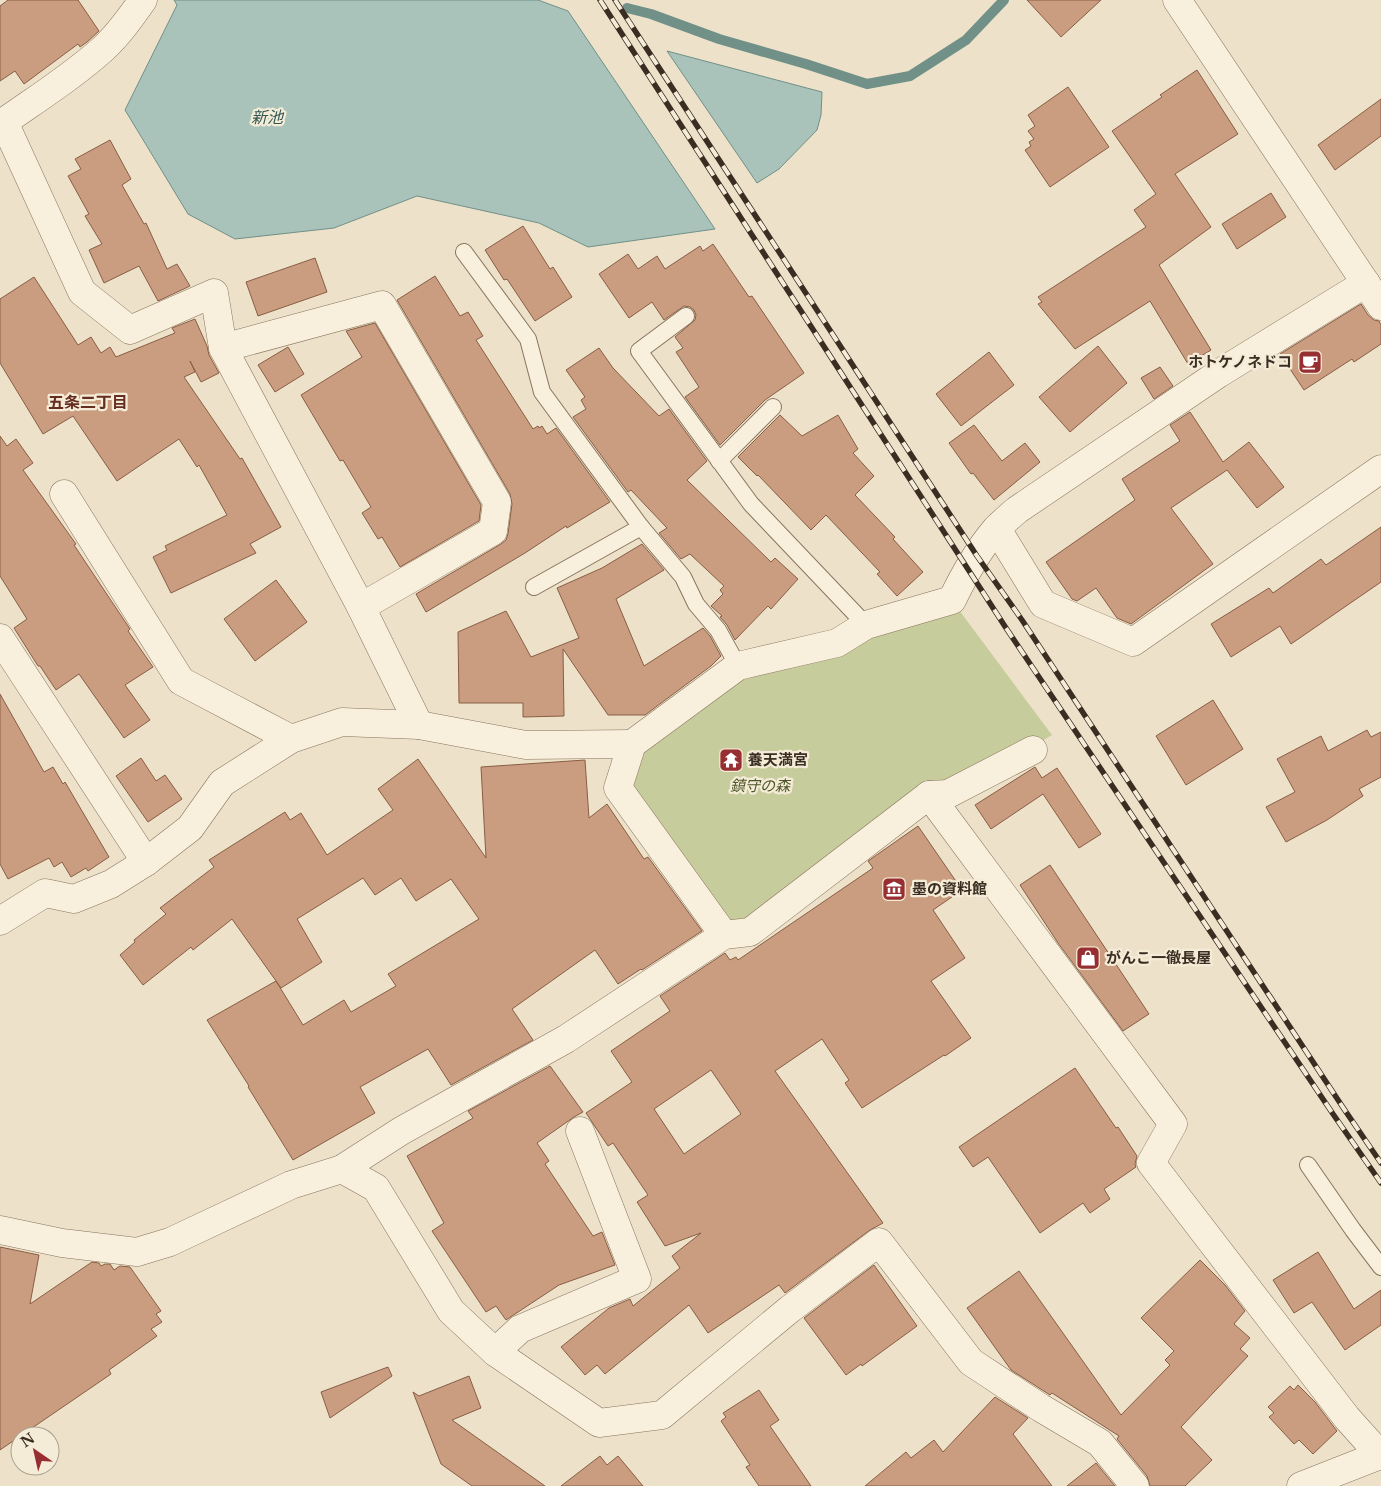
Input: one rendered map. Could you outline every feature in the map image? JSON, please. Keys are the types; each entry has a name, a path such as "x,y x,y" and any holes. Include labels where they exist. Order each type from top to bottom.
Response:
{"street":[{"path":"143,0 127,23 105,47 80,68 2,118 82,292 130,330 214,293 223,348 361,607 419,725"},
{"path":"1177,0 1381,306"},
{"path":"2,914 45,893 74,899 111,884 146,862 190,828 222,783 291,739 342,722 419,725 526,745 632,744 738,666 837,643 866,625 952,600 968,569 997,529 1017,510 1218,374 1366,283"},
{"path":"223,348 382,305 497,502 493,532 361,607"},
{"path":"997,529 1043,604 1133,642 1381,469"},
{"path":"64,494 181,681 291,739"},
{"path":"0,638 146,862"},
{"path":"632,744 618,788 724,935"},
{"path":"0,1230 62,1243 137,1252 170,1242 291,1185 342,1170 401,1131 566,1039 724,935 750,932 929,795 948,794 1033,750"},
{"path":"929,795 1173,1124 1151,1163 1347,1418 1380,1455 1301,1486"},
{"path":"495,1352 520,1329 637,1279 580,1131"},
{"path":"342,1170 376,1188 451,1312 495,1352 600,1423 662,1415 790,1309 879,1242 971,1362 1100,1443 1135,1486"}],"lane":[{"path":"464,252 528,339 542,392 641,526 684,577 696,604 718,630 738,666"},
{"path":"686,316 639,351 751,504 866,625"},
{"path":"719,462 773,407"},
{"path":"534,586 641,526"},
{"path":"1308,1165 1381,1267"}],"green space":[{"name":"鎮守の森","path":"953,602 1052,735 724,933 620,788 634,745 738,668"}],"water":[{"name":"新池","path":"174,0 538,0 568,11 715,229 588,247 539,223 417,196 334,228 235,239 188,214 125,110 177,5"},
{"path":"667,51 822,92 821,115 817,130 779,169 757,183"}],"building":[{"path":"8,0 78,0 99,31 80,47 78,44 24,84 15,71 0,81 0,6"},
{"path":"1027,0 1101,0 1061,37"},
{"path":"1197,70 1238,134 1175,174 1211,227 1159,265 1211,350 1188,364 1150,301 1075,349 1038,304 1042,302 1038,297 1146,227 1134,210 1156,194 1112,131 1162,97 1160,95"},
{"path":"1068,87 1109,147 1050,187 1025,150 1031,146 1029,142 1034,139 1028,131 1035,126 1028,115"},
{"path":"1381,99 1381,136 1335,170 1318,145"},
{"path":"110,140 131,179 122,185 144,224 146,223 167,269 177,264 190,286 158,301 139,266 104,283 89,250 102,244 85,216 89,214 68,176 81,169 75,159"},
{"path":"1271,193 1286,217 1237,249 1222,224"},
{"path":"523,226 550,269 553,267 572,297 535,321 507,279 504,280 485,250"},
{"path":"713,244 749,297 752,296 804,373 765,400 720,445 685,397 699,387 676,352 683,348 675,337 695,320 694,310 684,306 664,320 652,302 629,318 599,274 628,254 638,269 657,256 665,269 700,246 703,251"},
{"path":"315,258 327,292 258,316 246,282"},
{"path":"435,276 460,316 468,312 483,336 476,340 533,429 542,426 547,434 556,428 610,502 567,528 566,526 525,553 426,612 416,594 506,540 512,504 510,494 397,300"},
{"path":"34,277 78,345 91,337 101,353 110,347 116,357 175,333 172,328 195,319 209,355 219,373 201,382 190,361 195,372 184,377 240,459 242,458 281,527 250,544 256,553 171,593 153,557 167,550 165,546 227,515 199,465 197,467 179,439 117,481 73,416 43,434 0,363 0,299"},
{"path":"1361,304 1368,315 1374,320 1379,321 1381,325 1381,344 1354,362 1352,359 1304,390 1280,354"},
{"path":"375,323 481,505 479,521 400,567 382,537 378,539 362,513 371,507 343,460 340,461 301,395 362,357 346,331"},
{"path":"1098,346 1127,383 1070,432 1039,397"},
{"path":"288,347 304,374 275,392 258,365"},
{"path":"599,348 613,368 659,416 669,409 707,461 687,480 771,562 775,558 798,579 771,609 768,606 735,640 720,617 722,616 711,606 723,594 720,590 724,586 690,554 681,559 659,533 667,528 631,490 628,492 573,417 586,409 581,400 585,397 566,370"},
{"path":"989,352 1014,385 961,426 936,394"},
{"path":"1160,367 1173,386 1154,399 1141,378"},
{"path":"1190,412 1223,462 1249,442 1284,487 1257,508 1227,470 1171,508 1213,564 1131,624 1117,618 1096,588 1077,601 1072,599 1046,562 1135,500 1122,479 1180,441 1170,425"},
{"path":"780,415 802,436 838,415 858,449 853,453 874,476 855,495 895,537 893,539 923,572 897,596 877,574 880,572 826,515 811,530 738,457"},
{"path":"974,425 1002,461 1025,443 1040,462 994,500 973,473 971,474 949,443"},
{"path":"0,436 7,446 16,439 33,463 23,470 76,544 74,545 153,667 125,685 150,720 124,738 79,674 56,690 14,628 27,619 0,576"},
{"path":"1381,527 1381,582 1291,644 1280,626 1231,657 1211,624 1269,588 1273,593 1321,559 1326,565"},
{"path":"642,544 664,570 616,599 644,666 703,628 710,636 721,656 711,666 645,715 608,715 563,649 564,716 523,717 523,703 459,703 458,632 506,611 531,657 579,638 557,588 602,568"},
{"path":"276,580 307,622 255,661 224,619"},
{"path":"0,694 44,772 53,767 63,784 65,782 109,857 88,871 86,868 71,877 62,862 54,867 49,858 8,879 0,864"},
{"path":"1213,700 1243,749 1186,785 1156,736"},
{"path":"1367,730 1371,737 1381,732 1381,777 1359,789 1363,796 1327,820 1286,842 1266,807 1295,792 1277,759 1321,736 1328,751"},
{"path":"141,758 156,781 165,775 182,799 148,822 116,776"},
{"path":"418,759 486,858 481,767 585,760 589,818 607,804 644,859 648,857 702,931 618,984 595,950 512,1009 533,1040 451,1085 428,1049 360,1087 375,1113 293,1160 207,1020 276,981 303,1025 344,1000 351,1012 396,986 388,974 479,919 451,879 416,901 401,878 375,895 363,878 297,919 322,962 281,988 232,919 193,950 191,947 143,985 120,955 135,942 134,940 166,914 160,908 214,867 209,860 285,812 290,820 301,813 327,855 393,810 378,789"},
{"path":"1035,767 1042,778 1057,768 1101,834 1079,848 1043,794 991,829 975,805"},
{"path":"918,826 962,890 933,910 965,958 931,981 971,1038 862,1108 845,1083 849,1080 822,1039 775,1071 883,1223 870,1230 785,1293 779,1285 708,1333 689,1305 605,1374 597,1365 585,1375 561,1347 609,1308 630,1299 633,1306 680,1268 672,1256 701,1233 665,1246 637,1202 648,1195 613,1143 608,1146 586,1113 632,1082 611,1051 670,1011 660,996 725,953 730,960 736,957 738,960 873,868 868,861","holes":["711,1070 741,1114 684,1154 654,1109"]},
{"path":"1050,865 1149,1014 1123,1031 1058,943 1020,885"},
{"path":"550,1066 583,1112 537,1143 549,1161 545,1164 593,1236 602,1232 615,1265 559,1285 506,1320 496,1306 486,1312 432,1231 444,1223 407,1156 473,1118 468,1111"},
{"path":"1075,1068 1137,1156 1136,1167 1104,1189 1110,1199 1090,1213 1083,1203 1040,1233 988,1157 973,1167 959,1147"},
{"path":"0,1247 39,1255 30,1304 92,1262 99,1263 101,1266 110,1264 114,1270 120,1266 130,1267 161,1311 156,1314 162,1322 151,1329 157,1336 109,1370 111,1374 35,1426 10,1426 10,1443 0,1450"},
{"path":"1318,1252 1354,1309 1381,1290 1381,1325 1345,1350 1312,1302 1294,1313 1273,1280"},
{"path":"1200,1260 1225,1285 1245,1311 1234,1324 1250,1338 1240,1349 1248,1356 1181,1427 1212,1460 1185,1486 1150,1486 1147,1476 1117,1439 1119,1436 1052,1393 1050,1395 1011,1370 967,1308 1019,1271 1121,1415 1170,1365 1165,1360 1174,1351 1141,1318"},
{"path":"874,1265 917,1326 862,1366 861,1364 846,1375 804,1318"},
{"path":"388,1367 392,1376 330,1418 321,1392"},
{"path":"469,1376 481,1408 452,1420 545,1486 472,1486 441,1464 413,1392 419,1396"},
{"path":"1298,1385 1315,1402 1337,1431 1313,1454 1299,1440 1294,1444 1269,1417 1274,1413 1268,1407 1290,1386 1294,1390"},
{"path":"759,1390 779,1420 770,1426 811,1486 759,1486 746,1467 750,1465 721,1421 726,1417 723,1413"},
{"path":"995,1397 1028,1418 1013,1434 1052,1486 865,1486 906,1452 911,1458 934,1440 943,1452"},
{"path":"600,1456 607,1465 618,1456 643,1486 561,1486"},
{"path":"1096,1463 1115,1486 1067,1486"}],"waterway":[{"path":"627,8 651,14 719,39 867,84 910,76 966,40 1004,0"}],"railway":[{"path":"600,0 1006,628 1381,1183"},
{"path":"615,0 977,556 1022,620 1381,1163"}],"place":[{"name":"ホトケノネドコ","path":"1310,362"},
{"name":"養天満宮","path":"731,760"},
{"name":"墨の資料館","path":"894,889"},
{"name":"がんこ一徹長屋","path":"1088,958"}],"district":[{"name":"五条二丁目","path":"88,402"}]}
